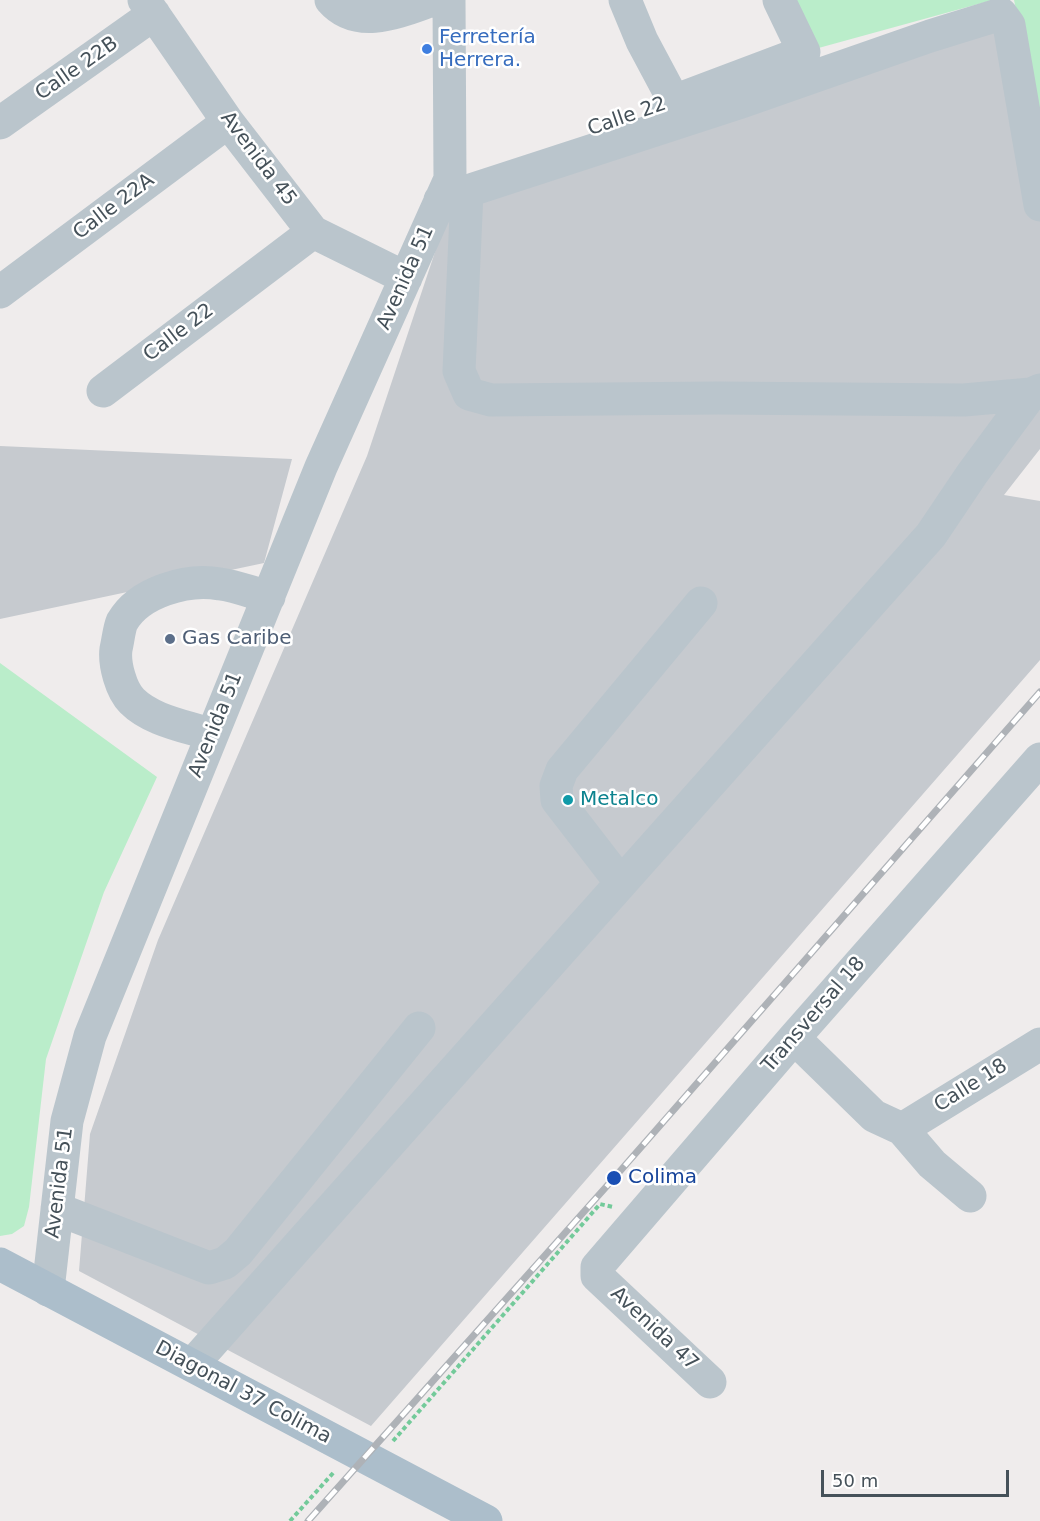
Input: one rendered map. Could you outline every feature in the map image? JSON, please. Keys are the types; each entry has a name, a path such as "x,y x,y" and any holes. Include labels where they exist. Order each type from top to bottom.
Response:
{"main road":[{"name":"Diagonal 37 Colima","path":"0,1264 486,1521"}],"street":[{"path":"331,0 340,11 379,18 434,0"},
{"name":"Avenida 51","path":"48,1290 67,1121 90,1036 321,467 406,278 452,191 449,0"},
{"path":"625,0 642,41 674,101"},
{"name":"Calle 22","path":"452,191 674,101 804,52 779,0"},
{"name":"Avenida 45","path":"149,7 228,122 313,232 406,278"},
{"name":"Calle 22B","path":"0,123 149,7"},
{"path":"1035,392 964,400 718,398 491,400 469,394 459,371 452,191 741,102 930,36 1001,14 1009,25 1040,205"},
{"name":"Calle 22A","path":"0,292 228,122"},
{"name":"Calle 22","path":"103,391 313,232"},
{"path":"192,1365 931,535 972,474 1035,392"},
{"path":"212,735 156,717 131,700 120,680 116,652 121,624 133,608 150,597 174,587 219,584 269,597"},
{"path":"621,883 557,800 556,786 562,770 701,603"},
{"name":"Transversal 18","path":"597,1276 597,1267 794,1038 1040,759"},
{"path":"57,1209 209,1268 225,1263 238,1252 419,1028"},
{"path":"794,1038 874,1116 902,1129 932,1164 970,1196"},
{"name":"Calle 18","path":"902,1129 1040,1044"},
{"name":"Avenida 47","path":"597,1276 710,1382"}],"path":[{"path":"290,1521 343,1462 366,1458 600,1204 643,1214"}],"green space":[{"path":"779,0 993,0 804,52"},
{"path":"1014,0 1040,0 1040,122"},
{"path":"0,663 157,777 104,892 46,1059 29,1207 24,1226 12,1234 0,1236"}],"building":[{"name":"Metalco","path":"1000,17 1040,186 1040,449 1004,495 1040,501 1040,660 371,1426 79,1271 90,1134 158,940 367,456 449,210"},
{"path":"0,446 292,459 264,563 0,619"}],"railway":[{"path":"308,1521 614,1178 1040,692"}],"place":[{"name":"Ferretería Herrera.","path":"427,49"},
{"name":"Gas Caribe","path":"170,639"},
{"name":"Metalco","path":"568,800"},
{"name":"Colima","path":"614,1178"}]}
